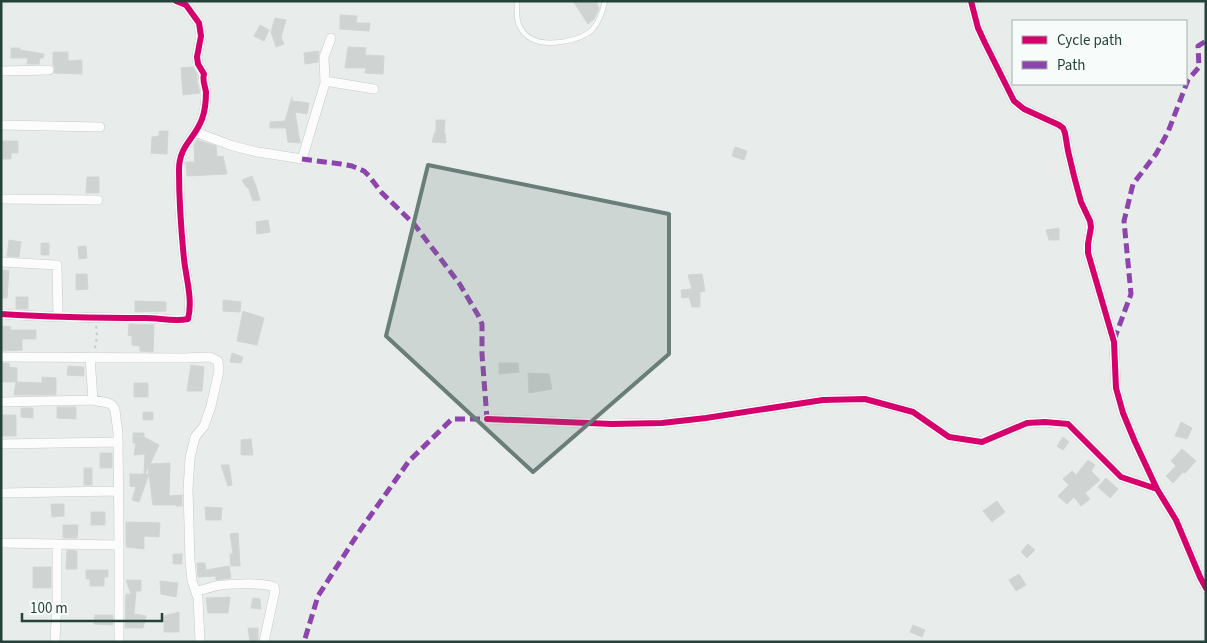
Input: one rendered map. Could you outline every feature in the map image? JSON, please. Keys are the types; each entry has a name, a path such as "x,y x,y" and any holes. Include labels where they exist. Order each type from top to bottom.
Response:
{"street":[{"path":"1,314 188,319 190,308 181,229 179,167 186,145 196,132 203,118 206,92 204,74 198,64 197,57 200,26 186,5 176,1"},
{"path":"971,1 978,28 1014,101 1024,109 1063,128 1081,202 1090,221 1088,253 1114,342 1116,388 1135,442 1156,489 1176,520 1206,588"},
{"path":"196,132 233,146 302,160 325,81 324,57 331,38"},
{"path":"1,71 49,70"},
{"path":"325,81 374,89"},
{"path":"1,124 100,126"},
{"path":"1,199 98,200"},
{"path":"1,262 57,265 58,317"},
{"path":"1,357 184,358 210,356 218,361 219,371 211,406 204,426 195,437 190,458 188,490 189,551 192,581 198,598 200,642"},
{"path":"90,357 93,400"},
{"path":"487,419 612,424 662,423 823,400 865,399 913,412 949,437 982,442 1027,423 1068,424 1121,477 1156,489"},
{"path":"1,402 93,400 108,403 114,407 118,442 119,642"},
{"path":"1,444 118,442"},
{"path":"1,493 118,492"},
{"path":"1,543 119,545"},
{"path":"55,642 57,601 56,544"},
{"path":"196,592 217,586 257,584 274,587 275,590 264,642"}],"lane":[{"path":"517,1 518,24 523,32 532,40 548,43 570,40 592,30 599,20 605,1"}],"path":[{"path":"90,357 94,351 97,336 95,318"}],"highlighted area":[{"path":"428,165 669,214 669,354 533,472 386,336"}],"building":[{"path":"573,1 596,1 599,9 594,19 588,24"},
{"path":"340,15 357,16 356,23 370,23 369,31 340,29"},
{"path":"275,18 286,20 281,37 284,44 276,47 271,32"},
{"path":"260,25 269,30 264,41 254,36"},
{"path":"348,47 366,48 365,55 384,56 383,74 365,73 366,68 345,68"},
{"path":"11,48 20,48 20,50 44,54 43,58 40,58 39,64 27,64 28,58 11,58"},
{"path":"319,51 318,62 305,64 304,53"},
{"path":"53,52 68,52 68,61 82,60 82,74 54,73"},
{"path":"193,67 197,74 200,93 183,95 181,68"},
{"path":"292,97 292,101 309,103 307,114 295,112 300,143 288,142 286,128 270,128 270,122 285,121"},
{"path":"436,120 445,120 444,133 446,143 432,142 436,132"},
{"path":"159,131 168,131 167,154 151,153 152,137 159,136"},
{"path":"197,140 216,146 217,157 223,156 227,174 187,176 186,162 195,162 194,145"},
{"path":"1,141 18,141 18,153 11,153 11,159 1,159"},
{"path":"735,147 747,151 744,160 732,156"},
{"path":"252,176 260,200 253,201 248,187 242,180"},
{"path":"87,177 99,177 99,193 86,193"},
{"path":"268,220 270,232 257,234 256,222"},
{"path":"1059,228 1059,240 1049,240 1046,230"},
{"path":"9,240 21,242 19,257 7,256"},
{"path":"41,243 49,243 49,255 41,255"},
{"path":"86,246 87,258 79,259 78,247"},
{"path":"1,270 9,271 7,298 1,298"},
{"path":"76,274 87,274 88,289 76,290"},
{"path":"702,274 705,291 700,292 700,307 692,307 689,297 682,298 681,290 692,289 688,275"},
{"path":"16,297 28,297 28,309 16,309"},
{"path":"223,300 241,302 240,312 223,311"},
{"path":"135,301 166,302 166,311 135,312"},
{"path":"243,311 264,318 257,345 237,341"},
{"path":"129,324 154,325 153,352 140,351 140,346 132,345 132,336 128,335"},
{"path":"1,326 11,327 10,330 36,330 36,339 22,339 22,350 2,351"},
{"path":"232,353 243,357 241,363 230,362"},
{"path":"2,363 9,363 9,367 17,368 17,382 42,383 42,377 56,378 56,395 14,395 16,382 1,382"},
{"path":"499,363 518,363 519,372 499,374"},
{"path":"191,365 204,367 202,391 187,391"},
{"path":"68,366 84,367 84,376 67,375"},
{"path":"528,373 549,374 552,389 529,393"},
{"path":"134,383 148,383 148,397 134,397"},
{"path":"57,407 76,407 76,419 57,418"},
{"path":"21,408 33,408 33,418 21,417"},
{"path":"143,412 153,412 153,420 143,420"},
{"path":"2,415 16,415 16,436 2,436"},
{"path":"1181,422 1192,428 1187,439 1175,436"},
{"path":"133,433 144,433 144,437 159,445 150,464 170,463 169,496 182,495 182,506 153,505 149,474 139,502 132,500 136,487 130,486 130,474 144,474 145,454 134,455 136,443 133,443"},
{"path":"1063,437 1069,442 1063,450 1057,446"},
{"path":"251,439 253,455 241,455 241,440"},
{"path":"1182,449 1196,461 1173,483 1166,476 1176,466 1171,461"},
{"path":"100,453 112,453 112,468 100,468"},
{"path":"1088,460 1095,465 1091,471 1100,480 1085,493 1090,499 1081,506 1074,497 1067,504 1058,496 1069,485 1063,479 1072,471 1076,475"},
{"path":"221,465 229,465 232,485 228,486"},
{"path":"84,468 92,468 92,485 84,485"},
{"path":"1106,478 1118,489 1110,498 1098,487"},
{"path":"997,501 1005,512 992,522 983,511"},
{"path":"51,504 64,504 64,516 52,517"},
{"path":"205,507 222,508 221,520 206,520"},
{"path":"91,512 105,512 105,525 91,525"},
{"path":"126,522 160,523 159,537 144,536 144,549 126,547"},
{"path":"63,525 78,525 77,538 63,538"},
{"path":"238,533 240,566 231,566 230,554 233,554 230,534"},
{"path":"1028,544 1035,550 1027,558 1021,552"},
{"path":"67,550 77,551 77,569 66,569"},
{"path":"173,554 182,554 182,564 173,564"},
{"path":"197,563 205,563 206,570 229,566 231,578 216,580 216,576 198,577"},
{"path":"33,567 51,567 51,588 33,588"},
{"path":"86,570 108,570 108,577 104,577 104,586 90,586 90,579 86,579"},
{"path":"1019,574 1026,585 1016,591 1009,580"},
{"path":"126,580 141,580 141,591 136,591 134,614 146,616 143,628 125,628 126,594 131,594"},
{"path":"160,581 178,583 176,597 161,594"},
{"path":"230,597 228,613 208,613 206,598"},
{"path":"253,598 260,599 261,609 251,608"},
{"path":"179,612 179,632 164,632 164,616"},
{"path":"95,615 113,615 113,625 94,624"},
{"path":"913,625 925,630 922,637 910,632"},
{"path":"248,628 258,628 258,640 250,641"}],"marked path":[{"path":"1187,83 1199,67 1198,46 1206,41"},
{"path":"1114,340 1131,294 1124,221 1133,184 1156,154 1168,132 1186,85"},
{"path":"302,159 352,166 364,171 382,193 414,224 459,283 482,324 482,354 487,419 452,419 409,461 361,529 318,596 304,642"}],"cycle path":[{"path":"1,314 188,319 189,297 182,237 179,170 184,148 202,119 206,92 203,81 204,74 198,64 197,57 201,36 199,23 186,5 176,1"},
{"path":"971,1 978,28 1014,101 1024,109 1063,128 1081,202 1090,221 1088,253 1114,342 1116,388 1123,413 1157,489 1176,520 1206,588"},
{"path":"487,419 612,424 662,423 823,400 865,399 913,412 949,437 982,442 1027,423 1068,424 1121,477 1157,489"}]}
